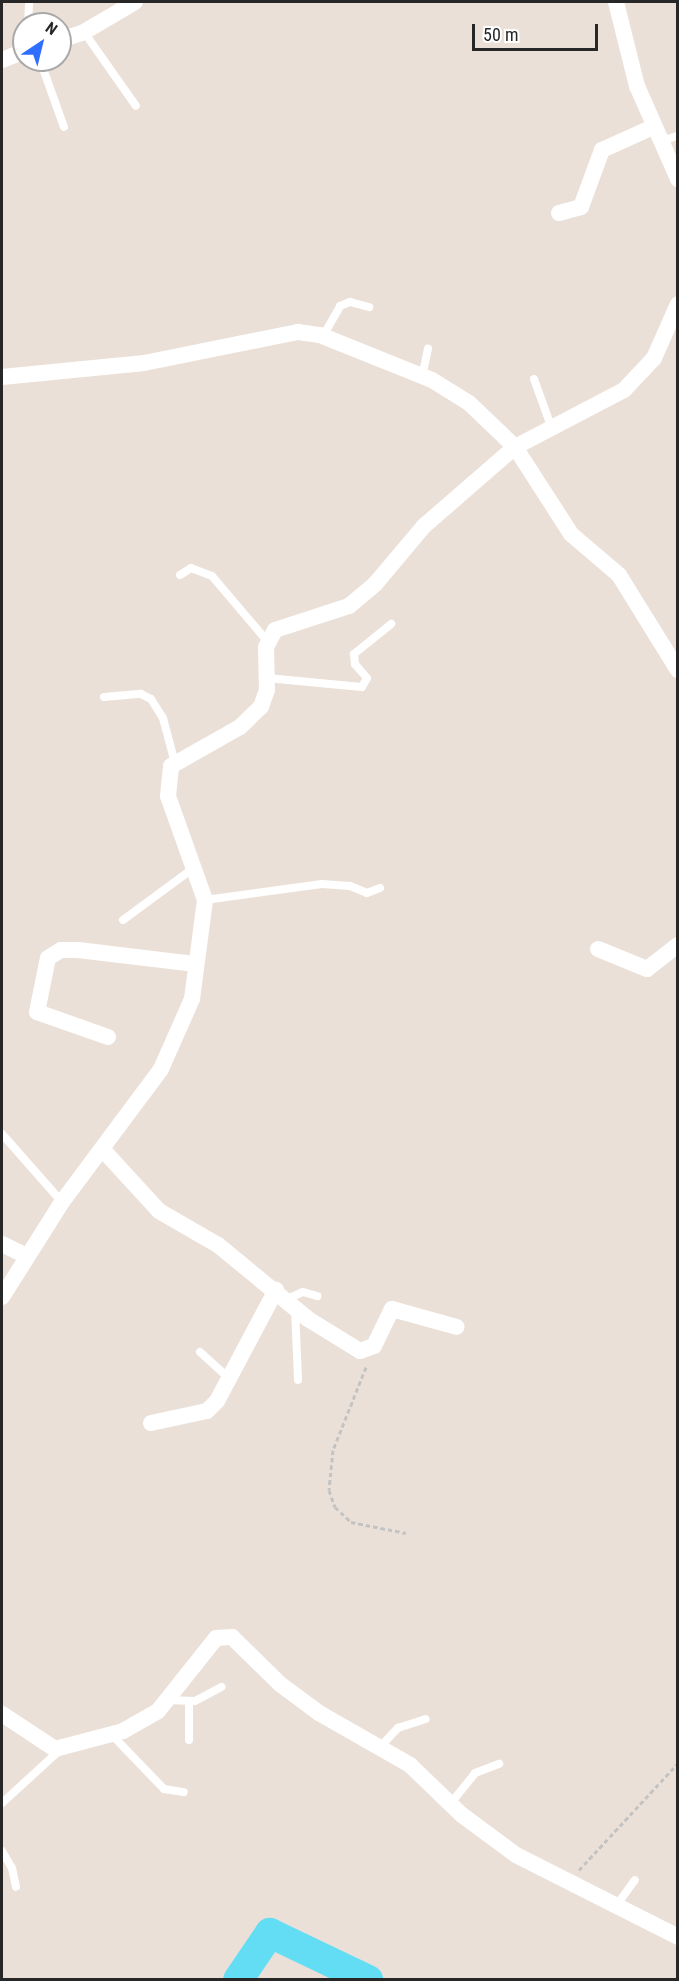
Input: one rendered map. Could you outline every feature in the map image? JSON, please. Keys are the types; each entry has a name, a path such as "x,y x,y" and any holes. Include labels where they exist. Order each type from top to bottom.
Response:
{"street":[{"path":"72,36 84,32 135,2"},
{"path":"616,2 631,69 656,134 678,180"},
{"path":"559,213 581,207 602,150 656,134"},
{"path":"2,1297 62,1202 104,1151 161,1069 192,999 205,900 168,796 168,775 175,763 252,718 264,700 268,642 279,628 334,614 363,595 424,526 514,447 633,382 664,342 678,304"},
{"path":"2,377 144,363 268,334 298,332 323,336 422,376 469,403 514,447 571,534 619,575 677,672"},
{"path":"598,949 647,969 678,945"},
{"path":"108,1036 37,1012 48,958 61,950 78,950 196,964"},
{"path":"104,1151 159,1211 218,1245 336,1339 360,1351 374,1346 392,1309 457,1327"},
{"path":"2,1244 27,1256"},
{"path":"151,1423 207,1411 231,1380 286,1298"},
{"path":"2,1714 45,1745 60,1750 111,1734 141,1723 167,1700 197,1659 224,1635 232,1637 280,1684 319,1713 381,1746 516,1855 570,1880 615,1906 678,1937"}],"lane":[{"path":"84,32 136,106"},
{"path":"44,72 64,127"},
{"path":"656,134 678,136"},
{"path":"323,336 340,306 350,302 369,307"},
{"path":"422,376 428,349"},
{"path":"534,379 551,426"},
{"path":"180,575 191,568 212,576 268,642"},
{"path":"267,678 362,687 367,678 355,664 354,654 391,624"},
{"path":"104,697 141,694 151,699 163,718 175,763"},
{"path":"123,920 195,867"},
{"path":"205,900 322,884 350,886 367,893 380,888"},
{"path":"2,1134 62,1202"},
{"path":"298,1380 286,1298 303,1292 317,1296"},
{"path":"200,1352 231,1380"},
{"path":"167,1700 189,1702 221,1688"},
{"path":"189,1702 189,1740"},
{"path":"381,1746 398,1728 426,1719"},
{"path":"111,1734 164,1789 184,1792"},
{"path":"2,1803 60,1750"},
{"path":"451,1803 475,1773 499,1764"},
{"path":"2,1851 12,1868 16,1887"},
{"path":"615,1906 635,1880"}],"path":[{"path":"360,1351 366,1370 333,1450 329,1490 334,1507 351,1522 406,1533"},
{"path":"570,1880 678,1764"}],"waterway":[{"path":"238,1980 270,1933 368,1980"}]}
